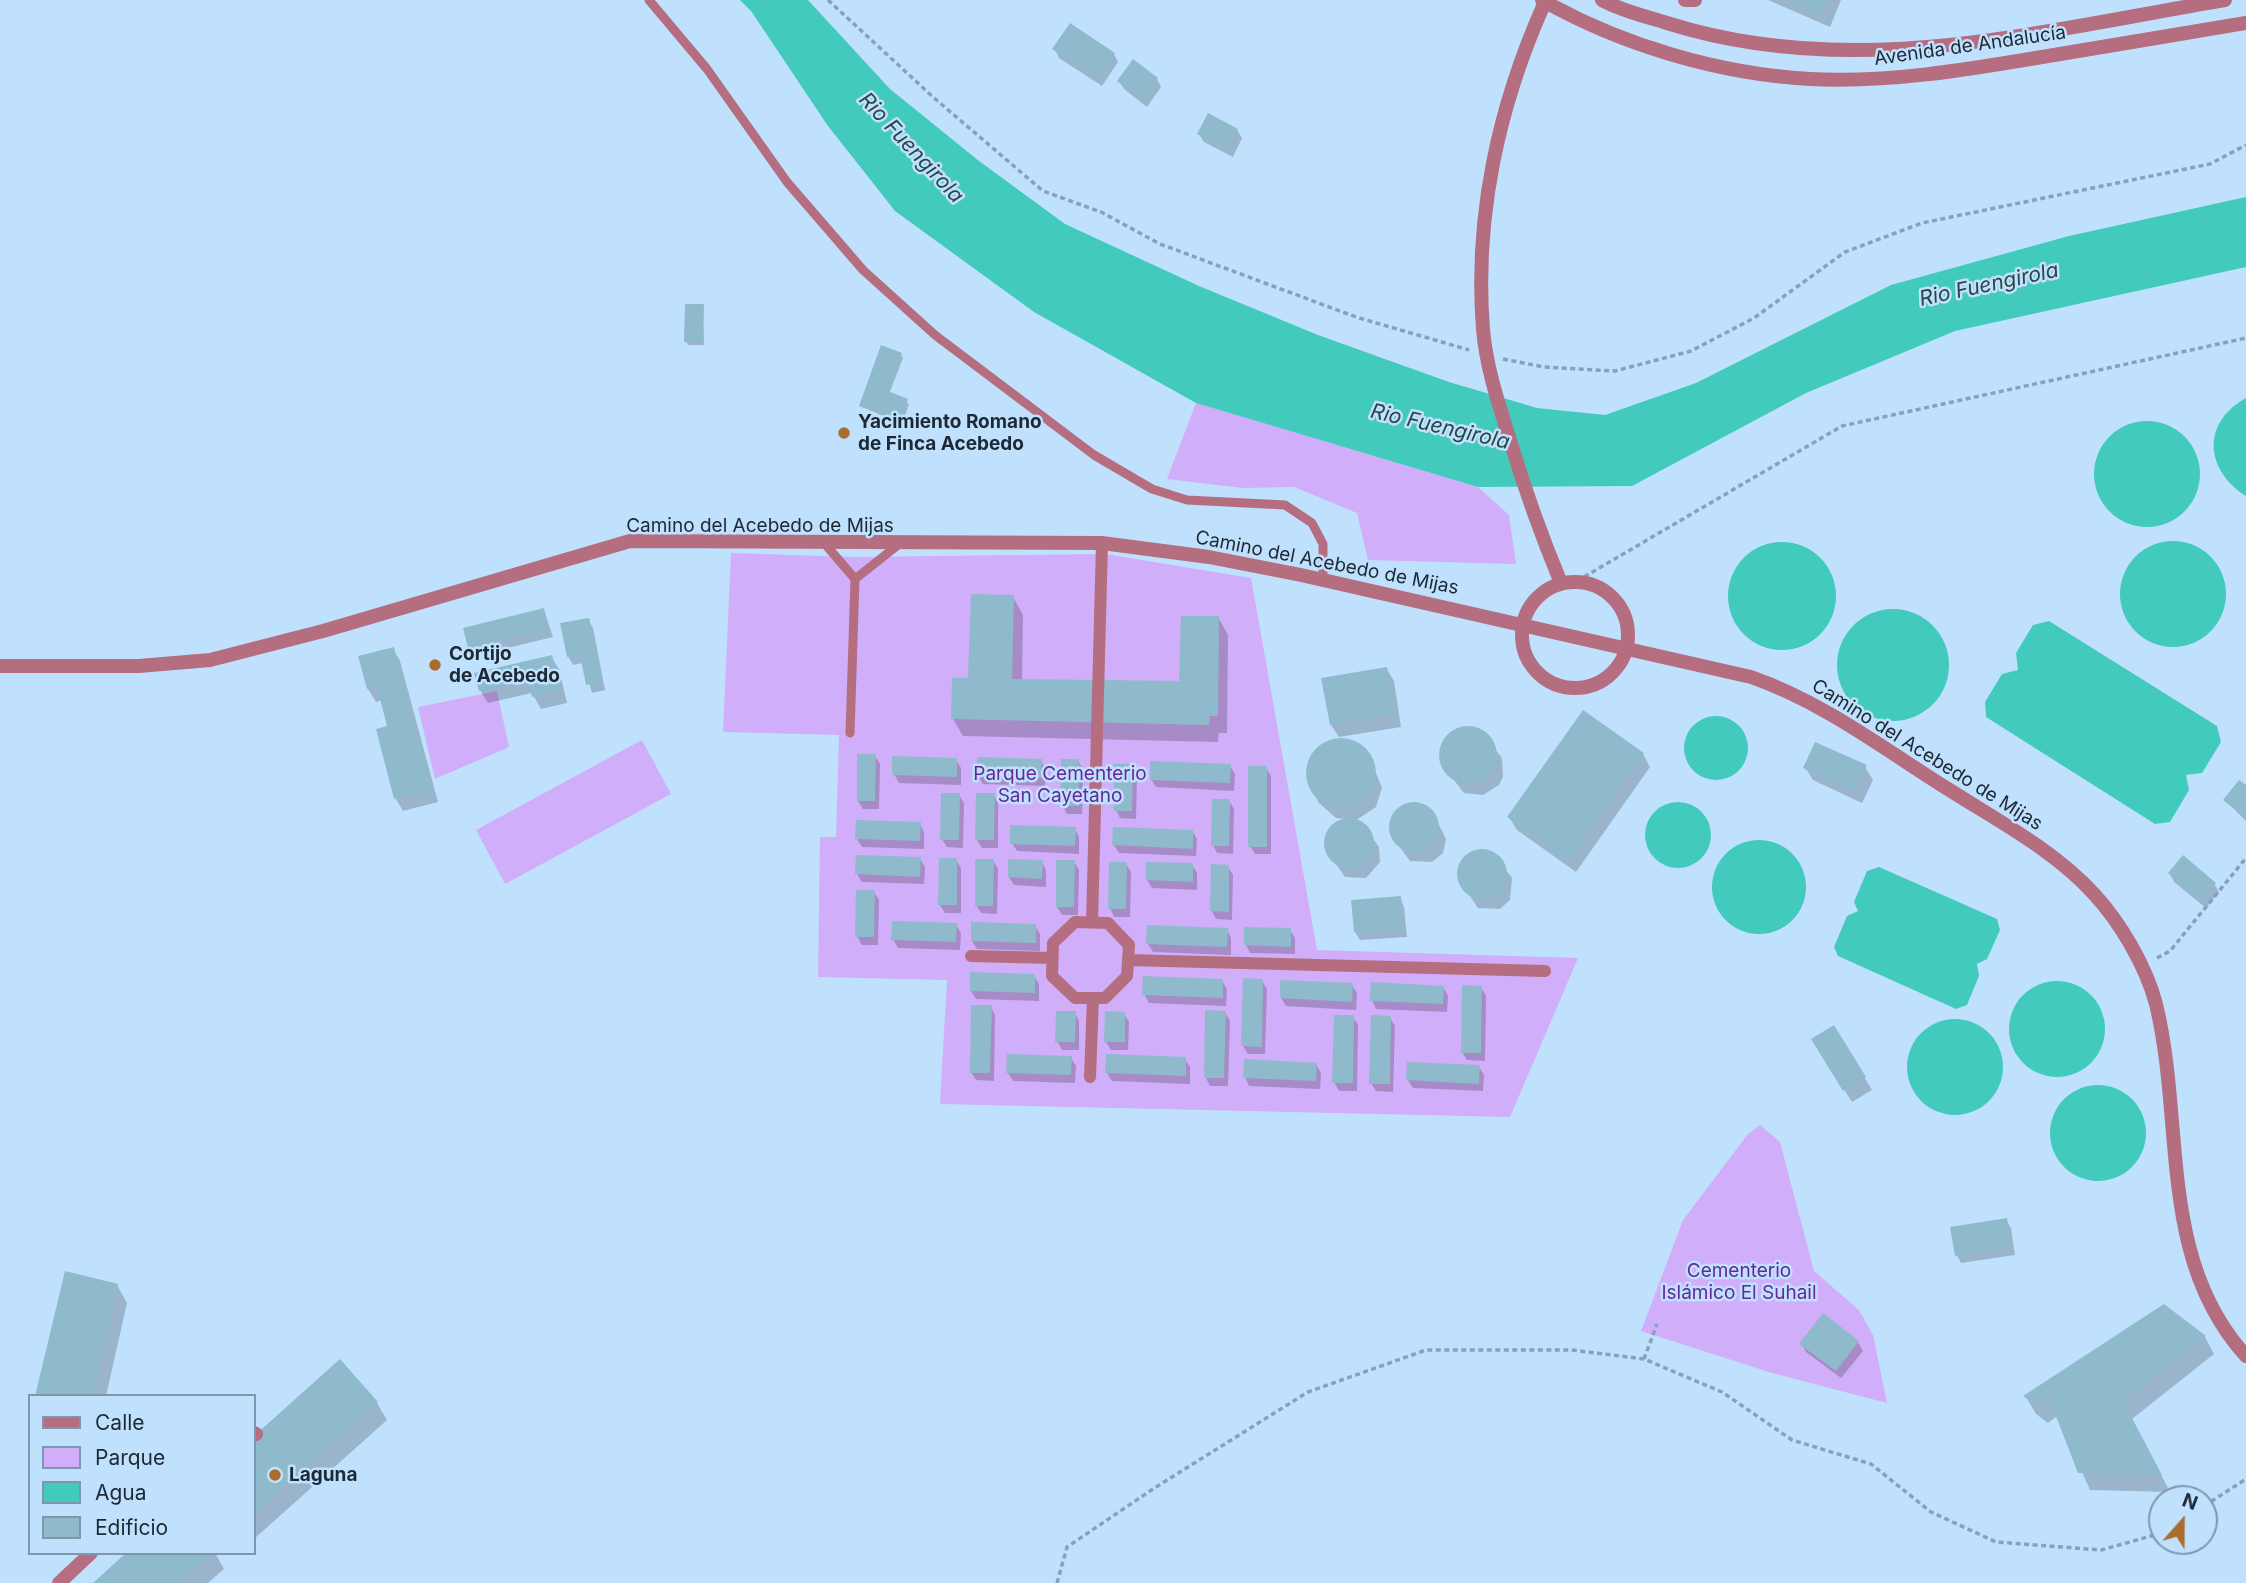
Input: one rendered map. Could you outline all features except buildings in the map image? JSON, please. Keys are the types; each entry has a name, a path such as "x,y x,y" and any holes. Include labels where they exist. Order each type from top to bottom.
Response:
{"street":[{"name":"Avenida de Andalucía","path":"1602,0 1702,34 1811,51 1868,52 1997,38 2225,0"},
{"path":"1685,0 1695,0"},
{"path":"1544,1 1521,56 1500,124 1490,181 1483,249 1483,329 1493,386 1534,517 1561,583"},
{"name":"Avenida de Andalucía","path":"1544,1 1600,29 1696,61 1751,72 1809,79 1925,75 2246,23"},
{"name":"Camino del Acebedo de Mijas","path":"0,666 139,666 210,660 323,631 630,541 898,545 1102,543 1209,557 1323,580 1751,677 1814,703 2064,867 2101,902 2121,929 2155,1001 2189,1258 2209,1308 2246,1356"},
{"path":"1092,922 1102,543"},
{"path":"1577,581 1602,588 1615,598 1628,624 1627,648 1614,673 1599,683 1576,688 1558,685 1542,676 1530,664 1522,641 1528,609 1544,592 1561,583 1577,581"},
{"path":"1075,922 1092,922 1108,923 1129,945 1127,976 1105,998 1075,998 1052,976 1053,943 1075,922"},
{"path":"971,956 1052,958"},
{"path":"1128,960 1545,971"},
{"path":"1090,1077 1093,998"},
{"path":"59,1583 89,1555"}],"lane":[{"path":"649,0 707,69 787,183 863,270 935,335 1094,455 1152,489 1187,500 1286,505 1312,523 1323,544 1323,580"},
{"path":"825,544 855,579 850,733"},
{"path":"855,579 898,545"}],"path":[{"path":"828,0 933,97 1043,191 1101,212 1160,244 1356,317 1488,356 1544,367 1615,371 1691,351 1754,318 1845,252 1922,223 2210,164 2246,145"},
{"path":"1577,581 1842,426 2246,338"},
{"path":"2140,966 2170,951 2246,858"},
{"path":"1644,1359 1657,1324"},
{"path":"1056,1583 1067,1547 1156,1487 1308,1392 1426,1350 1572,1350 1644,1359 1722,1392 1793,1440 1871,1464 1931,1512 1996,1542 2101,1550 2148,1536"},
{"path":"2218,1497 2246,1479"}],"green space":[{"path":"1196,403 1478,487 1509,515 1516,564 1368,560 1357,513 1294,487 1242,488 1167,479"},
{"name":"Parque Cementerio San Cayetano","path":"731,553 852,557 1105,554 1251,578 1317,950 1578,958 1510,1117 940,1104 947,980 818,977 820,837 836,837 839,735 723,732"},
{"path":"497,691 509,747 435,779 418,707"},
{"path":"642,740 671,794 505,884 476,830"},
{"name":"Cementerio Islámico El Suhail","path":"1760,1125 1780,1142 1814,1271 1859,1310 1873,1335 1887,1403 1772,1373 1641,1331 1683,1220 1748,1134"}],"water":[{"name":"Rio Fuengirola","path":"740,0 808,0 890,89 979,161 1065,224 1199,286 1318,335 1449,382 1537,408 1605,415 1696,383 1891,285 2069,236 2246,197 2246,267 1955,331 1806,393 1632,486 1478,487 1196,403 1034,312 895,211 828,126 751,11"},
{"path":"2246,398 2246,496 2222,473 2214,447 2215,433 2221,420 2231,408"},
{"path":"2147,421 2167,425 2184,437 2196,454 2200,474 2196,494 2184,511 2167,523 2147,527 2127,523 2110,511 2098,494 2094,474 2098,454 2110,437 2127,425"},
{"path":"2173,541 2193,545 2210,557 2222,574 2226,594 2222,614 2210,631 2193,643 2173,647 2153,643 2136,631 2124,614 2120,594 2124,574 2136,557 2153,545"},
{"path":"1782,542 1803,546 1820,558 1832,575 1836,596 1832,617 1820,634 1803,646 1782,650 1761,646 1744,634 1732,617 1728,596 1732,575 1744,558 1761,546"},
{"path":"1893,609 1914,613 1933,625 1945,644 1949,665 1945,686 1933,705 1914,717 1893,721 1872,717 1853,705 1841,686 1837,665 1841,644 1853,625 1872,613"},
{"path":"2049,621 2217,726 2221,742 2202,773 2186,775 2189,790 2170,822 2155,824 1986,717 1985,702 2002,674 2018,670 2016,653 2033,625"},
{"path":"1710,716 1722,716 1739,725 1746,736 1746,760 1739,771 1722,780 1710,780 1698,775 1689,766 1684,754 1684,742 1689,730 1698,721"},
{"path":"1678,802 1691,805 1701,812 1708,822 1711,835 1708,848 1701,858 1691,865 1678,868 1665,865 1655,858 1648,848 1645,835 1648,822 1655,812 1665,805"},
{"path":"1759,840 1777,844 1792,854 1802,869 1806,887 1802,905 1792,920 1777,930 1759,934 1741,930 1726,920 1716,905 1712,887 1716,869 1726,854 1741,844"},
{"path":"1879,867 1997,919 2000,930 1987,959 1977,964 1979,976 1967,1005 1956,1009 1838,956 1834,947 1847,916 1858,911 1854,902 1867,871"},
{"path":"2057,981 2075,985 2091,995 2101,1011 2105,1029 2101,1047 2091,1063 2075,1073 2057,1077 2039,1073 2023,1063 2013,1047 2009,1029 2013,1011 2023,995 2039,985"},
{"path":"1955,1019 1973,1023 1989,1033 1999,1049 2003,1067 1999,1085 1989,1101 1973,1111 1955,1115 1937,1111 1921,1101 1911,1085 1907,1067 1911,1049 1921,1033 1937,1023"},
{"path":"2098,1085 2116,1089 2132,1099 2142,1115 2146,1133 2142,1151 2132,1167 2116,1177 2098,1181 2080,1177 2064,1167 2054,1151 2050,1133 2054,1115 2064,1099 2080,1089"}],"place":[{"name":"Yacimiento Romano de Finca Acebedo","path":"844,433"},
{"name":"Cortijo de Acebedo","path":"435,665"},
{"name":"Laguna","path":"275,1475"}]}
